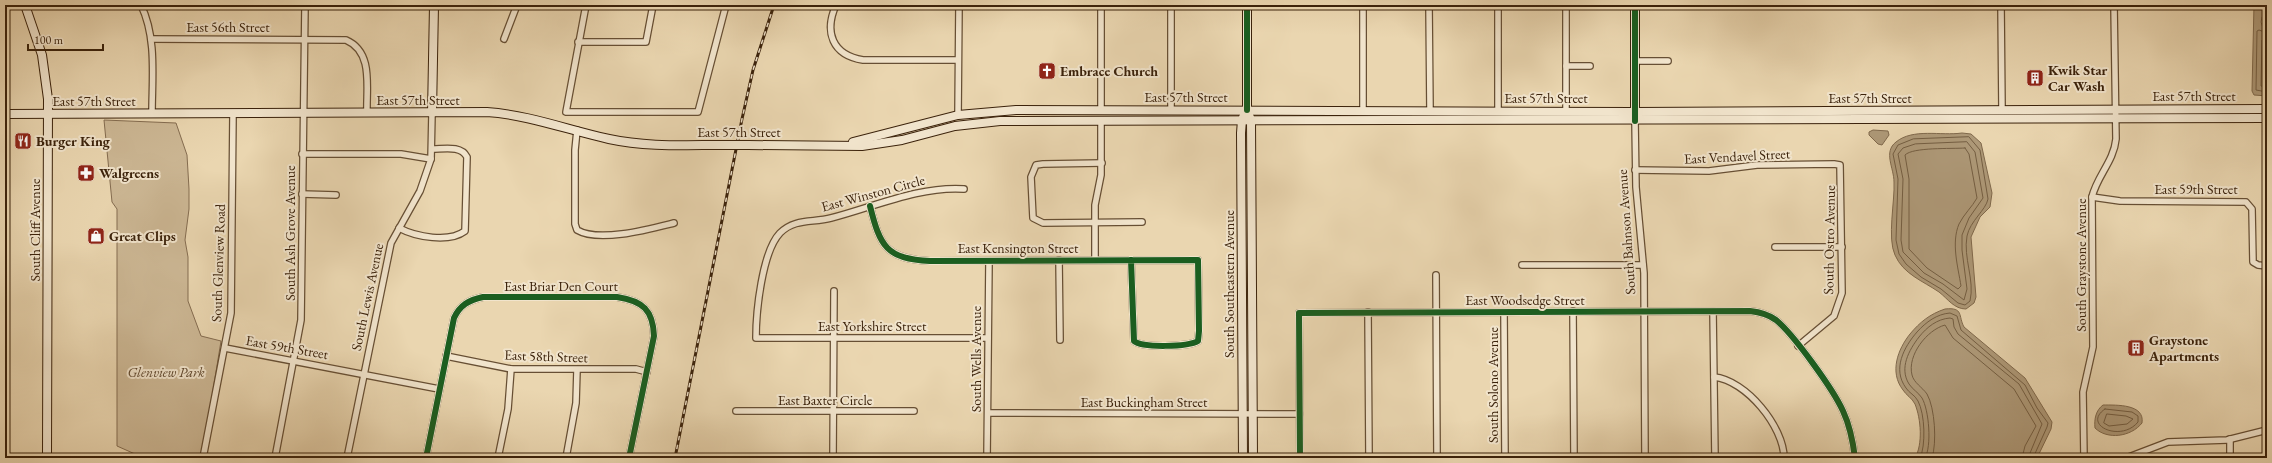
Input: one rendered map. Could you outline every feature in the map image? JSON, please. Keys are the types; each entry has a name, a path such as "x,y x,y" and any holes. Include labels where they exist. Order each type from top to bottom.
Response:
{"main road":[{"name":"South Cliff Avenue","path":"24,5 44,64 48,114 47,458"},
{"name":"South Lewis Avenue","path":"432,113 434,5"},
{"name":"South Southeastern Avenue","path":"1247,5 1247,110 1251,120 1253,458"},
{"name":"South Bahnson Avenue","path":"1635,5 1635,121"},
{"name":"East 57th Street","path":"828,145 865,140 958,115 1016,110 1635,112 2267,109"},
{"path":"1036,120 1094,114 1101,110"},
{"name":"South Southeastern Avenue","path":"1243,458 1242,120 1247,110"},
{"name":"East 57th Street","path":"5,114 504,114 533,118 610,139 639,143 722,145 873,145 970,123 1036,120 1635,121 2267,118"}],"street":[{"path":"141,5 149,24 152,39 152,114"},
{"name":"South Ash Grove Avenue","path":"275,458 294,361 302,306 302,114 305,5"},
{"path":"504,39 517,5"},
{"path":"586,5 578,42 646,42 653,5"},
{"name":"East 57th Street","path":"578,42 566,112 698,112 726,5"},
{"path":"836,5 830,21 832,38 839,49 852,58 863,60 958,60"},
{"path":"958,115 959,5"},
{"path":"1101,5 1101,110"},
{"path":"1171,5 1171,110"},
{"path":"1363,111 1364,5"},
{"path":"1429,5 1430,111"},
{"path":"1498,5 1498,111"},
{"path":"1566,5 1566,111"},
{"path":"2001,5 2002,110"},
{"name":"South Graystone Avenue","path":"2084,458 2083,392 2093,347 2092,197 2095,184 2115,148 2114,5"},
{"name":"East 56th Street","path":"152,39 339,39 351,42 358,47 366,62 367,113"},
{"path":"1635,61 1668,61"},
{"path":"1566,66 1590,66"},
{"name":"South Lewis Avenue","path":"347,458 391,242 420,191 431,159 432,113"},
{"name":"South Glenview Road","path":"203,458 225,348 232,302 232,114"},
{"path":"1095,260 1095,223 1102,163 1101,120"},
{"name":"South Bahnson Avenue","path":"1635,121 1635,170 1643,265 1645,458"},
{"path":"577,130 575,165 575,224 577,230 588,234 630,234 674,223"},
{"path":"399,228 413,235 427,236 454,236 465,231 467,157 463,151 458,149 432,149"},
{"path":"302,154 401,154 431,159"},
{"path":"1102,163 1039,164 1034,167 1031,173 1031,212 1034,220 1043,223 1142,222"},
{"name":"East Vendavel Street","path":"1635,170 1709,171 1757,165 1840,165"},
{"name":"South Ostro Avenue","path":"1798,346 1834,316 1842,293 1840,165"},
{"name":"East Winston Circle","path":"756,338 757,310 769,252 781,233 799,222 830,219 870,206 938,189 964,189"},
{"path":"302,194 336,195"},
{"name":"East 59th Street","path":"2092,197 2120,201 2246,202 2252,209 2253,262 2258,265 2267,266"},
{"name":"East Kensington Street","path":"870,206 878,235 884,245 900,256 919,260 989,261 1059,260 1095,260 1131,260 1198,260 1199,337 1195,343 1183,345 1141,345 1134,341 1132,337 1131,260"},
{"path":"1775,247 1842,247"},
{"path":"1059,260 1060,340"},
{"name":"South Wells Avenue","path":"987,458 989,261"},
{"path":"1522,265 1643,265"},
{"path":"1436,275 1437,458"},
{"path":"833,458 834,291"},
{"name":"East Briar Den Court","path":"426,458 454,318 464,304 472,299 483,297 617,297 630,299 639,303 651,316 654,336 629,458"},
{"path":"1573,311 1574,458"},
{"path":"1713,311 1715,458"},
{"name":"East Woodsedge Street","path":"1300,414 1300,312 1750,311 1765,314 1776,320 1824,379 1840,406 1851,435 1855,458"},
{"path":"1368,312 1369,458"},
{"name":"South Solono Avenue","path":"1504,312 1505,458"},
{"name":"East Yorkshire Street","path":"756,338 988,338"},
{"name":"East 59th Street","path":"225,348 439,389"},
{"name":"East 58th Street","path":"446,356 511,369 636,369 647,372"},
{"path":"498,458 508,409 511,369"},
{"path":"566,458 576,403 577,370"},
{"path":"1714,377 1732,381 1749,395 1780,434 1784,458"},
{"name":"East Baxter Circle","path":"736,412 914,412"},
{"name":"East Buckingham Street","path":"988,413 1300,414"},
{"path":"1300,414 1300,458"},
{"path":"2126,458 2168,442 2230,439 2267,430"},
{"path":"2230,439 2230,458"}],"green space":[{"path":"305,5 434,5 434,9"},
{"name":"Glenview Park","path":"104,120 176,123 187,155 189,209 185,240 188,257 188,301 201,336 221,341 202,458 144,458 117,446 117,209 112,202"}],"water":[{"path":"2254,5 2267,5 2267,14 2262,17 2261,22 2263,28 2267,30 2267,96 2254,95 2252,91"},
{"path":"1873,130 1888,131 1889,135 1882,145 1878,144 1869,135 1869,132"},
{"path":"1928,133 1971,134 1981,143 1992,193 1990,207 1980,217 1971,237 1976,297 1974,303 1966,309 1962,309 1951,303 1939,292 1908,272 1903,267 1895,255 1891,229 1894,190 1894,177 1890,160 1890,150 1892,146 1896,142 1911,135"},
{"path":"1945,309 1955,309 1958,311 1964,327 2025,378 2052,422 2051,429 2037,458 1915,458 1918,452 1920,439 1919,417 1915,404 1904,392 1896,376 1897,361 1902,347 1914,330 1930,316"},
{"path":"2103,405 2115,405 2135,409 2142,417 2142,423 2137,428 2125,434 2112,435 2100,432 2095,428 2095,421 2097,412"}],"railway":[{"path":"675,458 742,119 753,70 774,5"}],"cycle path":[{"path":"1247,5 1247,110"},
{"path":"1635,5 1635,121"},
{"path":"870,206 877,231 887,248 903,257 915,260 930,261 1198,260 1198,341 1185,345 1165,346 1146,345 1134,341 1131,260"},
{"path":"426,458 454,318 462,306 483,297 617,297 634,301 645,308 649,313 654,336 629,458"},
{"path":"1300,458 1299,313 1750,311 1770,316 1776,320 1793,337 1812,363 1838,401 1848,422 1855,458"}],"place":[{"name":"Embrace Church","path":"1047,71"},
{"name":"Kwik Star Car Wash","path":"2035,78"},
{"name":"Burger King","path":"23,141"},
{"name":"Walgreens","path":"86,173"},
{"name":"Great Clips","path":"96,236"},
{"name":"Graystone Apartments","path":"2136,348"}]}
